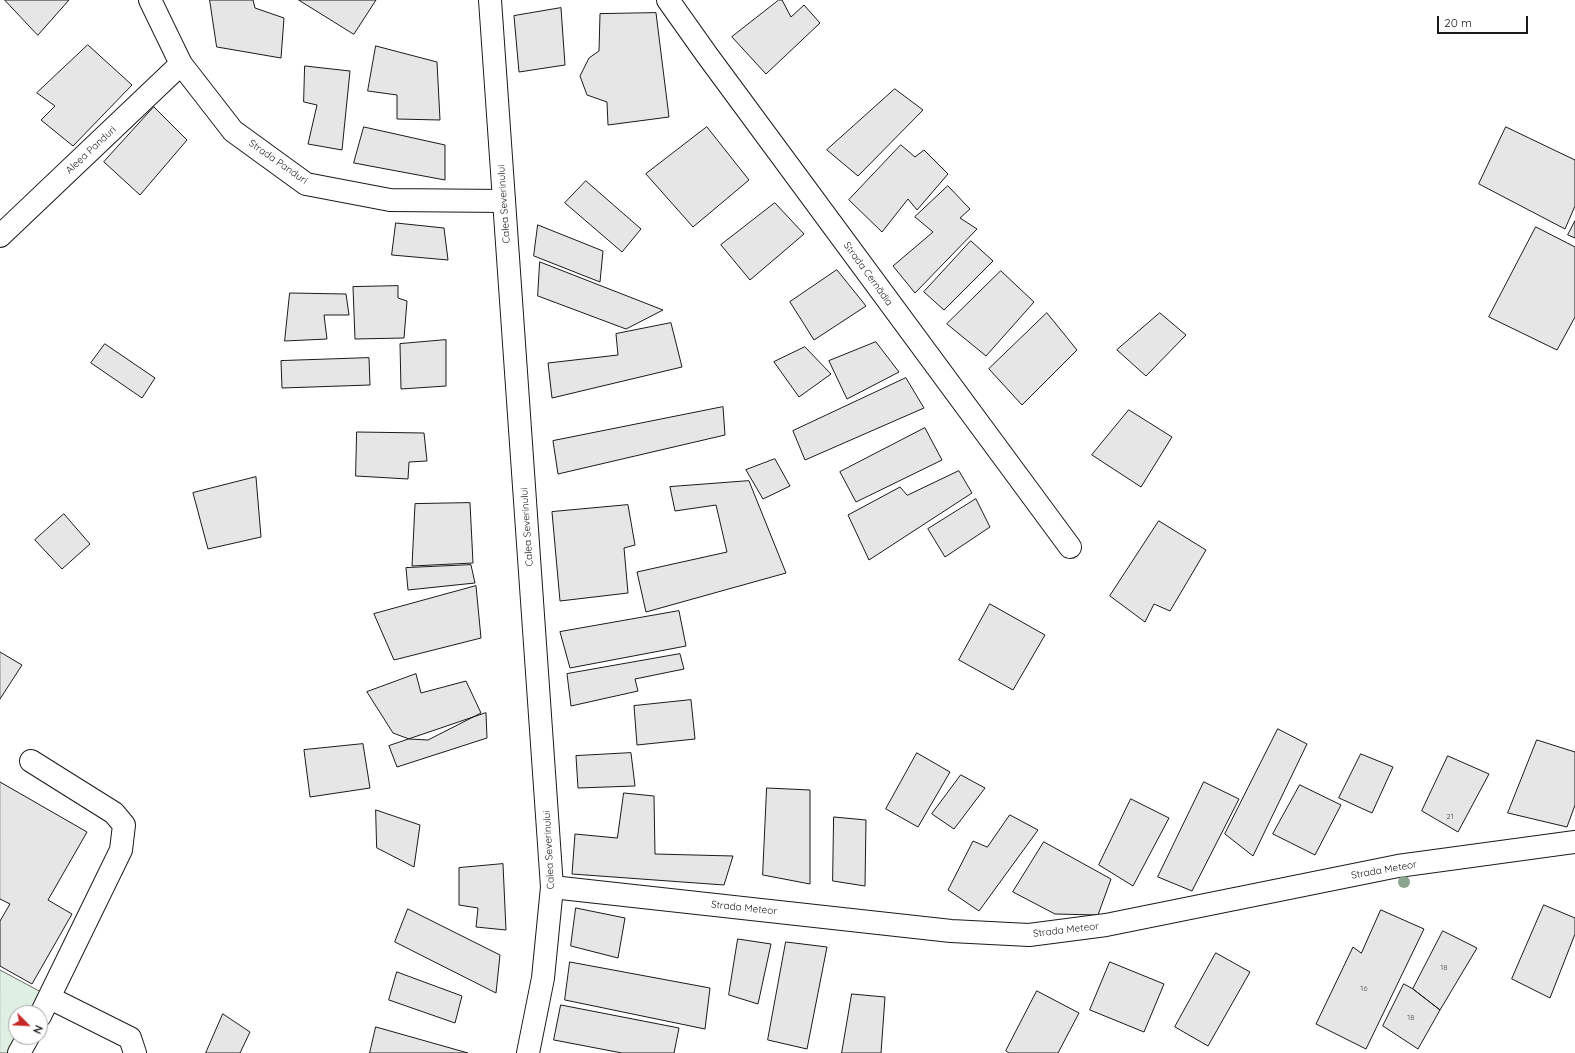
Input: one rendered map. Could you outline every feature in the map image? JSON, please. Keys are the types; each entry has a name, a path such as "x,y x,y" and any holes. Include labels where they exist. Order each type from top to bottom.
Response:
{"street":[{"name":"Strada Panduri","path":"150,0 181,64 233,130 306,184 390,200 504,200"},
{"name":"Calea Severinului","path":"490,0 552,887 543,978 528,1053"},
{"name":"Strada Cernădia","path":"668,0 1070,548"},
{"name":"Aleea Panduri","path":"0,236 181,64"},
{"path":"32,761 114,813 124,825 121,850 46,1005"},
{"name":"Strada Meteor","path":"552,887 951,932 1029,935 1106,925 1398,866 1575,842"},
{"path":"48,1008 130,1038 135,1053"}],"green space":[{"path":"0,970 43,993 36,1005 8,1005 8,1045 13,1045 10,1053 0,1053"}],"building":[{"path":"5,0 69,0 38,35"},
{"path":"210,0 253,0 255,8 284,18 281,58 217,47"},
{"path":"299,0 376,0 354,34"},
{"path":"779,0 782,0 791,17 804,5 820,23 766,74 732,37"},
{"path":"561,8 565,65 519,72 514,16"},
{"path":"656,13 669,117 608,125 607,102 587,95 580,76 589,58 599,51 600,14"},
{"path":"88,45 132,85 73,146 41,120 55,106 37,93"},
{"path":"376,46 437,62 440,120 397,119 397,95 368,91"},
{"path":"305,66 350,71 342,150 308,144 317,105 304,102"},
{"path":"895,89 923,110 858,176 827,150"},
{"path":"154,107 187,140 140,195 104,162"},
{"path":"364,127 445,145 445,180 354,163"},
{"path":"707,127 749,180 693,227 646,174"},
{"path":"1506,127 1575,160 1575,206 1565,229 1479,184"},
{"path":"901,145 915,157 924,150 948,174 917,210 908,199 882,232 849,200"},
{"path":"586,181 641,229 622,252 565,203"},
{"path":"948,186 970,209 960,218 977,229 915,293 893,266 933,232 915,217"},
{"path":"775,203 804,234 750,280 721,245"},
{"path":"1575,221 1575,238 1568,235"},
{"path":"396,223 444,228 448,260 392,255"},
{"path":"538,225 603,251 600,282 534,256"},
{"path":"1536,227 1575,247 1575,317 1557,350 1489,317"},
{"path":"971,241 993,261 944,310 924,292"},
{"path":"540,262 663,310 626,329 538,296"},
{"path":"837,270 866,306 814,340 790,302"},
{"path":"1001,271 1034,302 986,356 947,324"},
{"path":"398,286 398,298 407,301 404,338 355,339 353,287"},
{"path":"290,293 346,294 349,315 324,315 327,339 285,341"},
{"path":"1047,313 1077,350 1022,405 989,369"},
{"path":"1160,313 1186,335 1146,376 1117,350"},
{"path":"671,323 682,367 552,398 548,363 618,355 616,334"},
{"path":"446,340 446,386 401,389 400,344"},
{"path":"876,342 899,372 847,399 829,361"},
{"path":"105,344 155,378 142,398 91,363"},
{"path":"805,347 831,374 799,397 774,362"},
{"path":"369,358 370,385 282,388 281,361"},
{"path":"906,378 924,408 805,460 793,431"},
{"path":"723,407 725,435 558,474 553,441"},
{"path":"1129,410 1172,437 1141,487 1092,455"},
{"path":"925,428 942,460 856,502 840,472"},
{"path":"357,432 424,433 427,461 409,462 408,479 356,476"},
{"path":"775,459 790,486 763,499 746,470"},
{"path":"959,471 972,493 869,560 848,515 900,487 907,495"},
{"path":"256,477 261,537 208,549 193,493"},
{"path":"749,481 786,573 646,612 637,572 727,552 716,505 675,511 670,487"},
{"path":"976,499 990,527 945,557 928,529"},
{"path":"470,503 473,563 412,566 415,504"},
{"path":"628,505 635,545 624,548 628,593 560,601 552,512"},
{"path":"64,514 90,544 62,569 35,540"},
{"path":"1159,521 1206,550 1170,611 1154,604 1145,622 1110,596"},
{"path":"471,565 475,583 408,590 406,568"},
{"path":"476,586 481,638 394,660 374,614"},
{"path":"990,604 1045,635 1013,690 959,660"},
{"path":"679,611 686,646 570,668 560,632"},
{"path":"0,652 22,665 0,699"},
{"path":"680,654 684,669 635,679 638,691 571,706 567,674"},
{"path":"416,674 421,693 466,681 481,713 428,740 409,739 393,733 367,692"},
{"path":"691,700 695,739 637,745 634,706"},
{"path":"486,713 487,738 397,767 389,746"},
{"path":"1278,729 1307,744 1253,856 1225,834"},
{"path":"1537,740 1575,752 1575,805 1567,827 1508,813"},
{"path":"363,744 370,788 310,797 304,750"},
{"path":"631,753 635,786 578,788 576,756"},
{"path":"917,753 950,772 918,827 886,809"},
{"path":"1361,754 1393,767 1372,813 1339,798"},
{"path":"1448,756 1489,774 1458,832 1422,811"},
{"path":"961,775 985,788 954,829 932,814"},
{"path":"0,782 87,832 48,900 72,914 32,984 0,966 0,921 10,904 0,899"},
{"path":"1204,782 1239,799 1192,891 1158,877"},
{"path":"1300,785 1341,805 1315,855 1273,834"},
{"path":"767,788 810,790 810,884 763,875"},
{"path":"624,793 654,796 655,854 733,856 724,885 572,874 575,834 617,838"},
{"path":"1131,799 1169,818 1133,886 1099,865"},
{"path":"376,810 420,825 414,867 377,848"},
{"path":"1010,815 1038,830 979,911 948,890 973,841 987,847"},
{"path":"834,817 866,820 865,886 833,881"},
{"path":"1044,842 1111,879 1098,915 1055,914 1013,892"},
{"path":"503,864 506,930 476,927 478,908 459,905 459,868"},
{"path":"1544,905 1575,918 1575,934 1550,998 1512,979"},
{"path":"576,908 625,918 618,958 571,946"},
{"path":"408,909 500,955 496,993 395,942"},
{"path":"1381,910 1424,929 1366,1049 1316,1024 1353,947 1361,953"},
{"path":"1443,931 1477,948 1440,1010 1413,989"},
{"path":"738,939 771,944 758,1004 729,995"},
{"path":"786,942 827,947 807,1049 768,1040"},
{"path":"1216,953 1250,972 1208,1046 1175,1027"},
{"path":"570,962 710,988 705,1029 565,1000"},
{"path":"1110,962 1164,984 1144,1032 1090,1010"},
{"path":"397,972 462,996 455,1023 389,1000"},
{"path":"1404,984 1413,989 1440,1010 1418,1049 1383,1026"},
{"path":"1037,991 1079,1013 1058,1053 1009,1053 1006,1051"},
{"path":"852,994 885,997 881,1053 842,1053"},
{"path":"561,1005 679,1028 674,1053 622,1053 554,1040"},
{"path":"223,1014 250,1032 240,1053 206,1053"},
{"path":"376,1027 468,1053 370,1053"}]}
